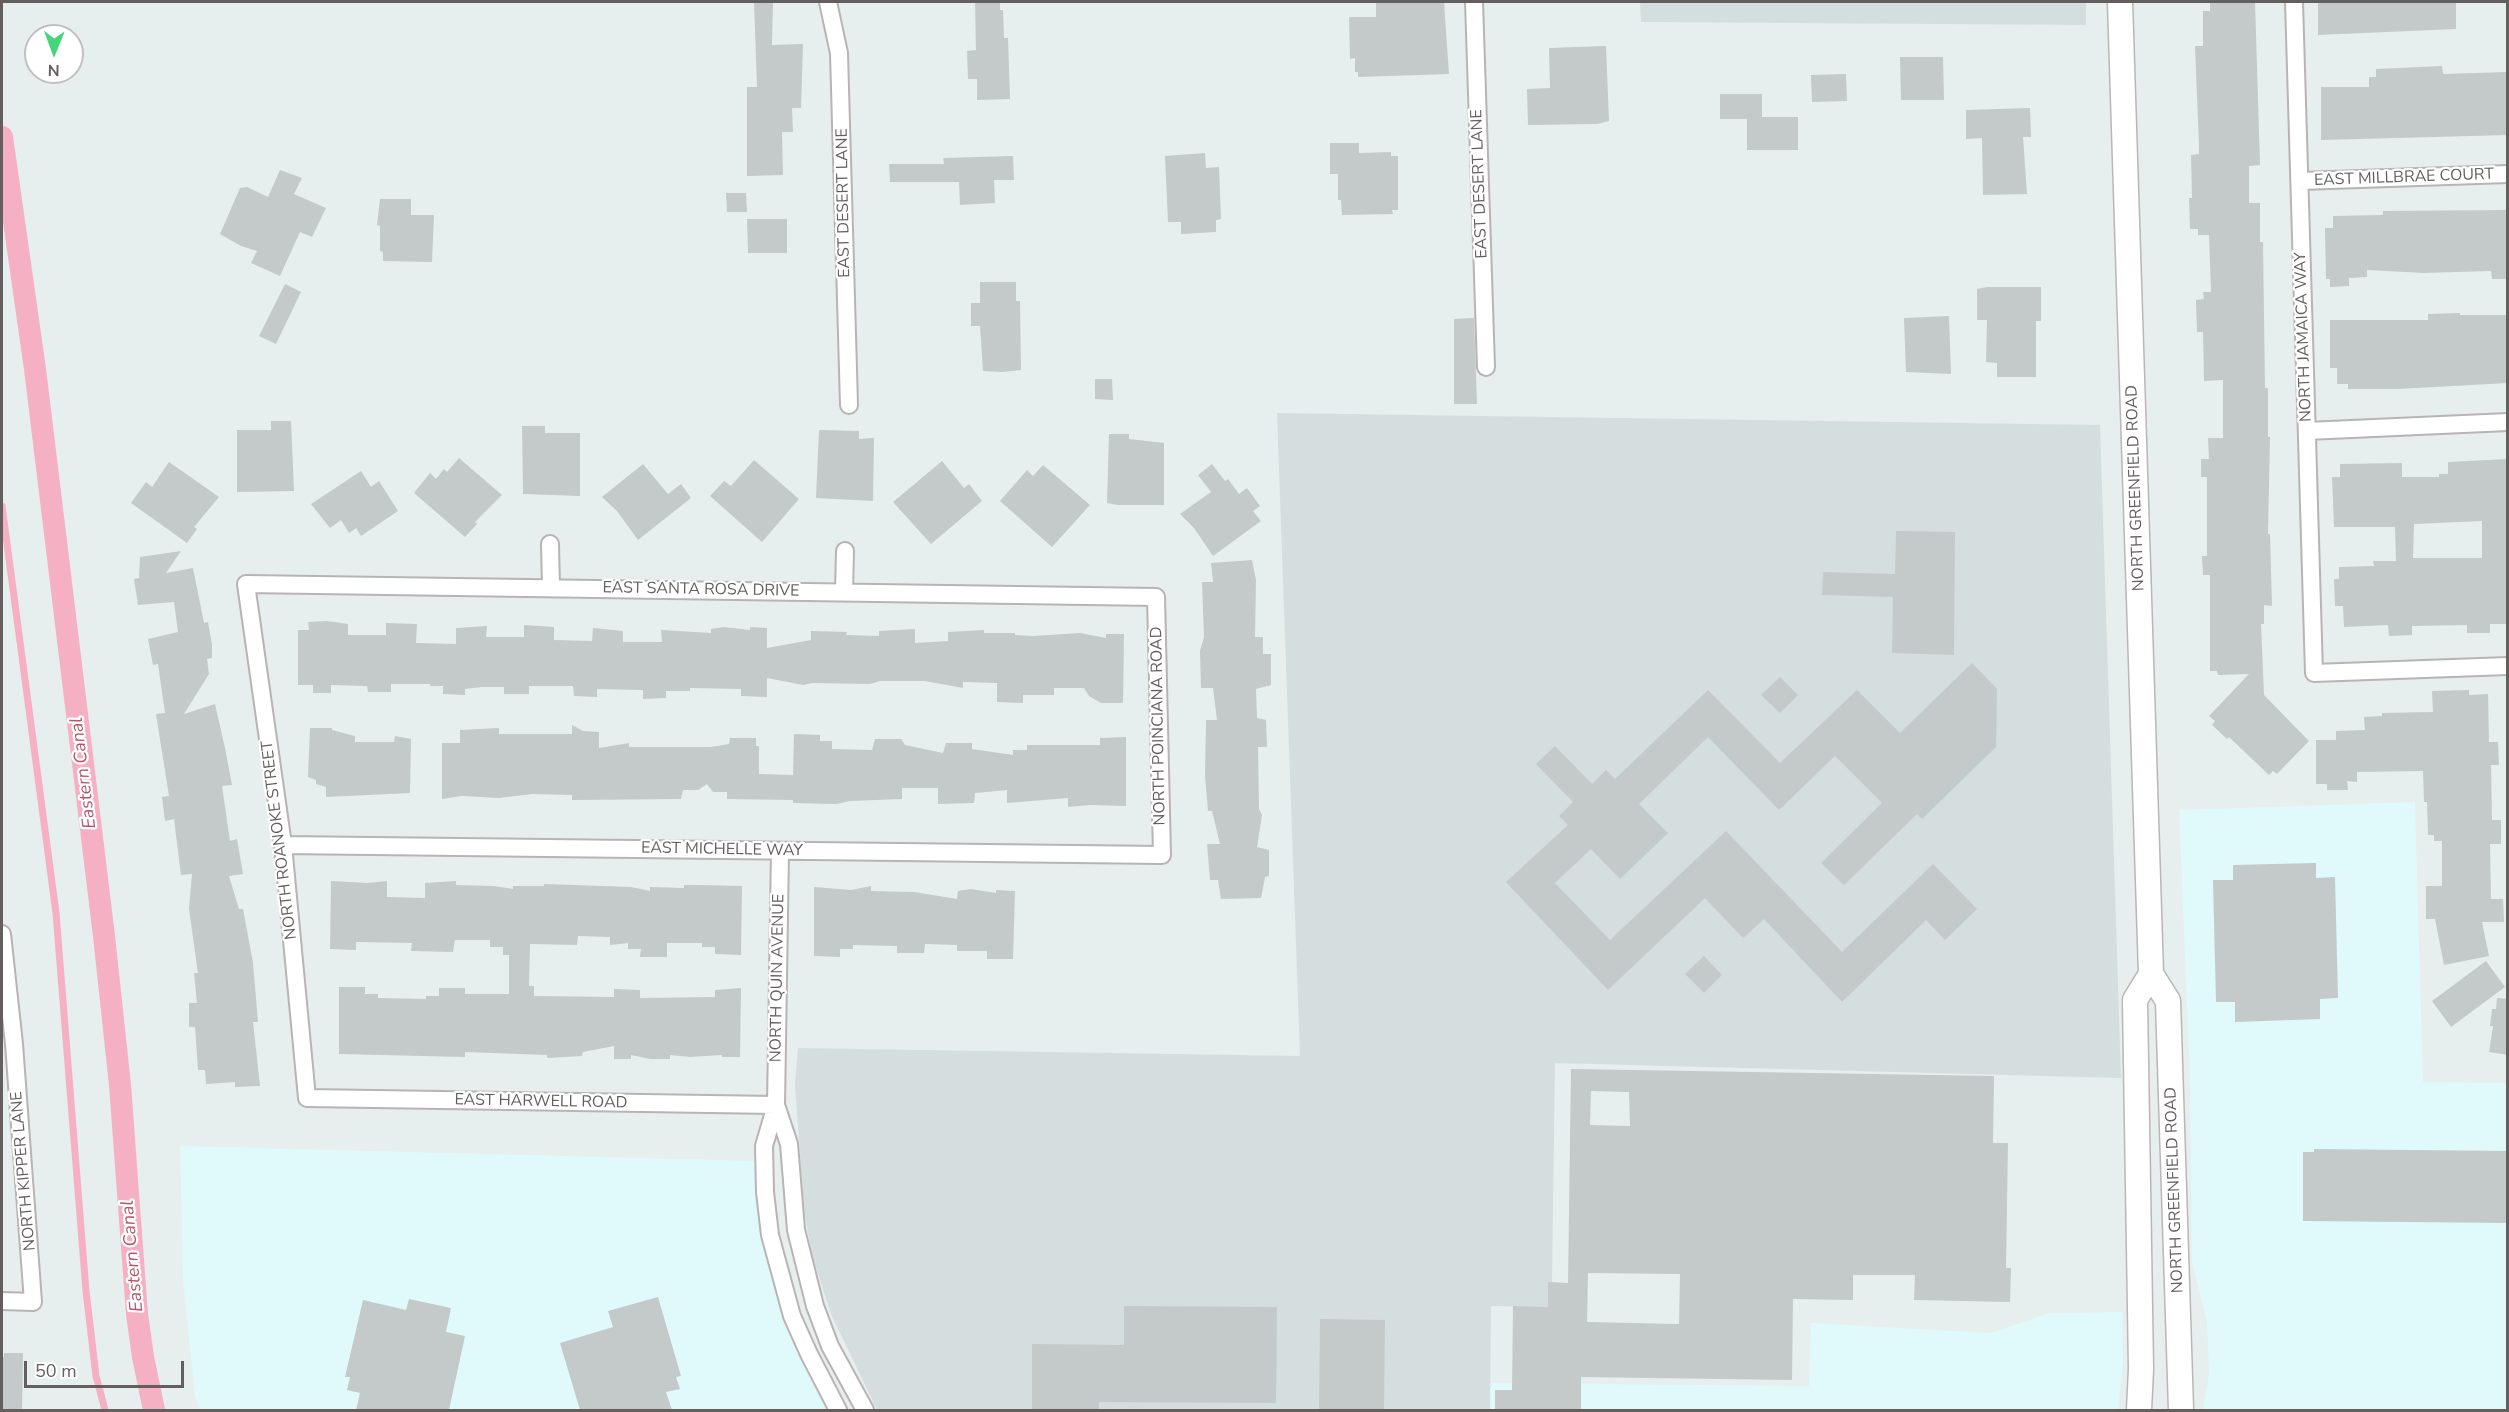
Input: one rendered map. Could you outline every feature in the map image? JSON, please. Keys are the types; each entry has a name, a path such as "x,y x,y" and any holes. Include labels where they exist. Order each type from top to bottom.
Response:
{"main road":[{"name":"NORTH GREENFIELD ROAD","path":"2120,2 2151,974 2168,1001 2181,1410"},
{"path":"2139,1410 2141,1370 2135,1000 2151,974"},
{"path":"2137,1139 2172,1124"},
{"path":"2140,1315 2179,1302"}],"street":[{"name":"EAST DESERT LANE","path":"828,2 839,53 849,405"},
{"name":"EAST DESERT LANE","path":"1474,2 1486,367"},
{"name":"NORTH JAMAICA WAY","path":"2294,2 2314,673 2508,666"},
{"name":"EAST MILLBRAE COURT","path":"2300,181 2508,174"},
{"path":"2307,431 2508,422"},
{"path":"550,544 551,588"},
{"path":"844,592 845,551"},
{"name":"EAST SANTA ROSA DRIVE","path":"246,584 1156,597"},
{"name":"NORTH ROANOKE STREET","path":"246,584 283,845 307,1098"},
{"name":"NORTH POINCIANA ROAD","path":"1156,597 1162,855"},
{"name":"EAST MICHELLE WAY","path":"283,845 1162,855"},
{"name":"NORTH QUIN AVENUE","path":"780,851 776,1105 764,1146 770,1235 792,1316 808,1354 838,1410"},
{"name":"NORTH KIPPER LANE","path":"2,934 8,1044 33,1302 2,1301"},
{"name":"EAST HARWELL ROAD","path":"307,1098 776,1105"},
{"name":"NORTH QUIN AVENUE","path":"776,1105 789,1144 796,1230 815,1306 830,1346 865,1410"}],"shaded area":[{"path":"1640,2 2086,2 2086,25 1641,22"},
{"path":"1277,413 2100,425 2121,1078 1555,1063 1552,1282 1548,1283 1548,1307 1491,1306 1490,1410 877,1410 831,1314 812,1256 804,1211 795,1084 798,1048 1300,1056"},
{"path":"2415,802 2423,1082 2507,1083 2507,1410 2203,1410 2209,1373 2207,1322 2192,1261 2190,1079 2179,810"},
{"path":"180,1146 758,1161 762,1214 830,1410 201,1410 195,1397 183,1279"},
{"path":"2122,1312 2123,1363 2118,1410 1490,1410 1490,1383 1809,1386 1811,1323 1991,1333 2050,1313"}],"building":[{"path":"754,2 773,2 772,45 803,44 801,108 792,108 793,132 782,132 783,175 747,176 747,87 757,87"},
{"path":"975,2 1000,2 1000,10 1003,10 1004,38 1008,38 1010,99 977,100 977,79 968,79 967,51 976,50"},
{"path":"1376,2 1444,2 1449,74 1358,77 1358,72 1355,72 1355,58 1350,59 1349,17 1376,17"},
{"path":"2210,2 2255,2 2260,165 2249,166 2249,203 2260,203 2260,242 2263,242 2265,388 2268,388 2268,437 2270,437 2268,534 2270,534 2272,606 2264,605 2264,624 2261,624 2264,695 2309,741 2277,774 2273,771 2269,775 2229,737 2227,739 2212,725 2215,721 2209,716 2249,674 2218,675 2217,671 2210,671 2210,575 2203,575 2202,556 2207,556 2207,477 2201,477 2201,459 2209,459 2208,438 2223,438 2223,380 2204,381 2203,332 2197,332 2196,300 2204,299 2203,292 2211,292 2209,235 2198,235 2198,229 2190,229 2189,198 2192,198 2191,155 2199,154 2195,46 2203,46 2203,11 2210,11"},
{"path":"2318,2 2456,2 2456,29 2318,35"},
{"path":"1606,46 1609,121 1597,124 1528,125 1527,89 1550,88 1549,48"},
{"path":"1900,57 1943,57 1944,100 1901,100"},
{"path":"2442,66 2443,74 2507,72 2508,135 2321,140 2321,87 2369,87 2369,77 2376,77 2376,69"},
{"path":"1846,74 1847,101 1812,102 1811,75"},
{"path":"1720,94 1762,94 1762,117 1798,117 1798,150 1747,150 1747,119 1720,119"},
{"path":"2030,108 2031,137 2023,137 2027,194 1983,195 1982,138 1966,139 1966,110"},
{"path":"1330,143 1359,143 1359,153 1391,152 1391,156 1398,156 1398,210 1392,210 1393,214 1342,215 1341,200 1338,200 1338,174 1330,174"},
{"path":"1205,153 1206,168 1219,167 1221,219 1216,220 1216,232 1181,234 1181,222 1168,222 1165,156"},
{"path":"1013,156 1014,180 994,180 995,203 960,205 959,182 890,182 889,164 944,164 943,158"},
{"path":"280,170 302,178 294,194 326,208 312,237 300,232 280,276 251,263 257,251 241,246 220,234 240,188 247,187 268,197"},
{"path":"726,193 746,193 747,212 727,212"},
{"path":"380,199 411,199 411,215 434,215 432,262 383,261 383,252 380,251 380,226 377,225"},
{"path":"2508,210 2508,279 2492,279 2491,271 2424,273 2367,270 2367,277 2349,278 2349,286 2330,287 2330,279 2326,279 2325,228 2333,228 2333,216 2383,215 2383,211"},
{"path":"747,219 787,219 787,253 748,253"},
{"path":"980,282 1016,282 1016,301 1020,301 1021,370 983,371 980,326 971,326 971,303 980,303"},
{"path":"285,284 301,292 276,344 259,336"},
{"path":"2041,287 2041,321 2036,321 2036,377 1997,377 1997,363 1986,362 1987,320 1977,320 1977,289"},
{"path":"2460,313 2460,315 2506,315 2508,383 2398,389 2348,389 2348,384 2337,384 2337,368 2330,368 2330,320 2428,320 2428,314"},
{"path":"1949,316 1951,374 1906,372 1904,318"},
{"path":"1474,318 1477,404 1454,404 1454,319"},
{"path":"1095,379 1112,379 1113,400 1095,399"},
{"path":"271,421 291,421 294,491 237,492 237,430 271,430"},
{"path":"522,426 545,426 545,433 580,433 580,496 523,494"},
{"path":"819,430 859,431 859,439 874,438 873,501 816,498"},
{"path":"1109,434 1129,434 1129,439 1164,443 1164,505 1107,503"},
{"path":"459,458 502,495 475,522 477,524 465,537 414,493 430,473 436,479 444,469 447,472"},
{"path":"2508,459 2508,624 2490,624 2490,633 2467,633 2467,625 2412,626 2412,635 2389,636 2388,625 2344,627 2343,606 2335,606 2334,579 2339,579 2339,567 2374,566 2373,561 2396,561 2395,527 2334,527 2332,477 2340,477 2340,464 2402,463 2402,477 2439,477 2439,474 2448,474 2448,462","holes":["2482,521 2482,558 2413,558 2414,524"]},
{"path":"754,460 799,499 762,542 710,496 724,481 731,486"},
{"path":"942,461 964,488 969,484 982,501 931,544 893,502"},
{"path":"169,462 219,497 194,527 197,529 187,543 131,503 146,482 152,487"},
{"path":"643,464 668,494 681,484 691,498 638,540 617,511 602,497"},
{"path":"1212,464 1225,481 1228,479 1239,494 1247,488 1260,506 1253,511 1261,521 1213,556 1194,528 1180,514 1211,492 1198,475"},
{"path":"1043,465 1090,505 1052,547 1000,501 1027,470 1033,476"},
{"path":"361,471 371,487 379,481 398,511 361,536 356,528 349,533 341,520 330,528 311,504"},
{"path":"1896,531 1955,532 1954,655 1892,653 1893,597 1822,595 1823,572 1895,574"},
{"path":"181,551 166,573 193,568 204,623 208,622 212,645 212,658 207,659 209,674 184,714 215,704 225,748 232,785 222,786 230,841 237,839 243,874 229,876 239,909 243,909 253,963 258,1022 253,1022 260,1086 235,1087 235,1082 206,1084 205,1070 198,1070 195,1027 189,1027 189,1003 197,1003 194,973 198,973 189,909 192,874 181,875 174,819 165,821 162,797 169,796 156,714 165,713 158,664 153,665 148,639 178,632 174,602 138,605 134,579 139,578 140,557"},
{"path":"1252,560 1256,580 1255,637 1263,637 1263,654 1271,654 1271,685 1256,689 1257,718 1266,720 1267,747 1258,747 1259,809 1262,815 1257,847 1269,850 1269,876 1265,877 1261,898 1221,899 1218,880 1210,880 1207,844 1220,844 1212,811 1208,811 1205,776 1206,720 1217,720 1213,688 1201,688 1200,651 1204,637 1202,582 1213,582 1211,563"},
{"path":"327,621 348,624 348,635 386,635 386,623 417,624 416,643 456,644 456,628 487,626 486,637 524,637 524,625 554,627 554,640 592,641 593,628 623,631 623,642 662,642 661,630 711,633 711,629 724,627 750,630 750,627 767,628 767,648 811,640 811,631 879,636 879,631 915,629 915,643 948,641 948,632 984,630 984,633 1015,633 1015,635 1033,636 1080,633 1106,638 1106,634 1124,634 1123,703 1101,703 1089,696 1084,688 1054,688 1054,695 1023,695 1023,703 997,702 997,683 963,682 963,688 925,681 803,685 767,678 767,697 741,696 741,689 690,688 690,691 666,691 666,698 643,699 643,690 597,689 597,697 574,696 573,686 529,686 529,694 504,694 504,687 482,687 465,689 465,695 443,694 443,686 430,686 430,684 391,684 391,692 368,692 367,686 331,685 331,693 313,693 313,685 298,685 298,630 309,630 308,622"},
{"path":"1972,663 1997,689 1996,747 1922,819 1917,814 1844,885 1821,863 1882,803 1835,756 1779,810 1708,737 1639,804 1668,833 1620,879 1591,849 1555,883 1610,940 1726,831 1842,952 1933,864 1977,909 1945,940 1926,920 1842,1002 1764,919 1743,938 1705,898 1608,990 1506,882 1568,825 1559,816 1573,802 1536,764 1555,746 1592,784 1606,770 1615,779 1708,690 1780,763 1857,690 1900,733"},
{"path":"1780,677 1798,695 1780,713 1761,695"},
{"path":"2469,690 2469,695 2488,694 2489,742 2498,742 2499,765 2491,765 2492,820 2501,820 2501,844 2490,844 2491,899 2503,899 2504,922 2482,922 2489,956 2444,965 2435,919 2426,919 2426,886 2442,886 2442,841 2434,841 2434,835 2428,835 2423,771 2357,772 2357,782 2347,781 2348,790 2327,790 2327,784 2316,784 2316,740 2336,740 2336,731 2365,730 2364,717 2382,716 2382,713 2433,712 2432,691"},
{"path":"572,725 583,731 599,732 599,748 629,743 629,747 711,747 729,744 730,738 756,738 756,746 759,746 759,774 793,775 794,734 820,735 820,741 832,741 832,749 872,750 875,739 901,739 905,745 943,753 946,743 972,743 972,749 1013,755 1013,750 1027,750 1027,745 1100,745 1100,738 1126,737 1126,806 1068,807 1068,798 1007,803 1007,790 975,793 974,803 938,804 938,788 902,788 902,799 850,801 836,804 793,803 793,800 727,799 727,792 713,792 707,784 698,790 683,790 681,799 572,800 572,795 532,794 499,798 462,796 442,799 442,743 460,743 460,730 499,728 499,734 572,734"},
{"path":"310,728 332,728 332,730 355,736 355,742 394,742 395,736 411,739 410,793 326,797 326,787 316,784 316,780 308,777"},
{"path":"2316,863 2316,878 2335,877 2338,998 2320,999 2320,1019 2235,1022 2235,1002 2216,1002 2213,880 2233,880 2233,865"},
{"path":"331,881 368,883 387,881 387,897 425,898 425,883 456,881 456,885 513,889 513,886 544,886 544,884 631,887 650,891 650,887 684,888 684,885 742,886 741,955 715,954 715,947 702,947 702,943 667,943 667,957 640,957 641,949 628,949 628,943 610,945 610,937 578,936 577,945 530,944 529,986 534,986 534,996 614,997 614,989 640,990 640,998 715,997 715,990 741,988 740,1057 670,1055 670,1059 650,1059 631,1055 631,1059 614,1059 614,1046 583,1052 582,1056 547,1058 547,1055 465,1052 465,1057 339,1054 339,987 365,987 365,994 378,994 378,998 426,999 426,996 439,996 439,988 465,988 465,994 509,994 509,955 503,955 503,947 490,947 490,940 455,940 453,952 411,951 412,943 356,942 356,950 330,949"},
{"path":"871,886 871,891 914,892 957,899 958,891 971,889 996,893 996,890 1015,891 1013,959 987,959 987,951 957,951 957,945 925,944 924,953 897,953 897,946 853,945 853,949 840,949 840,957 814,956 814,887 851,890"},
{"path":"1704,956 1722,975 1704,993 1685,974"},
{"path":"2486,961 2505,987 2451,1027 2432,1001"},
{"path":"2497,998 2508,999 2508,1055 2489,1052 2493,1026 2490,1026 2492,1009 2496,1009"},
{"path":"1571,1069 1994,1076 1993,1143 2008,1143 2006,1268 2011,1268 2010,1302 1914,1300 1915,1275 1853,1275 1853,1300 1793,1299 1792,1380 1581,1377 1581,1410 1495,1410 1495,1390 1512,1390 1513,1306 1548,1307 1548,1282 1568,1283","holes":["1591,1091 1629,1092 1630,1126 1590,1125","1588,1273 1680,1274 1679,1324 1587,1322"]},
{"path":"2314,1149 2508,1151 2508,1223 2303,1221 2303,1152 2314,1152"},
{"path":"658,1297 681,1376 676,1377 680,1389 666,1392 672,1410 580,1410 560,1343 613,1327 608,1311"},
{"path":"409,1299 451,1308 446,1332 465,1336 449,1410 356,1410 360,1393 347,1390 350,1377 345,1377 363,1300 406,1310"},
{"path":"1124,1306 1277,1307 1276,1403 1099,1402 1099,1410 1032,1410 1032,1344 1124,1345"},
{"path":"1320,1319 1385,1320 1384,1410 1319,1410"},
{"path":"4,1353 23,1353 22,1410 2,1410 2,1357"}],"waterway":[{"name":"Eastern Canal","path":"2,137 35,369 104,936 120,1085 137,1314 154,1410"},
{"path":"2,506 56,913 86,1291 96,1376 105,1410"}]}
